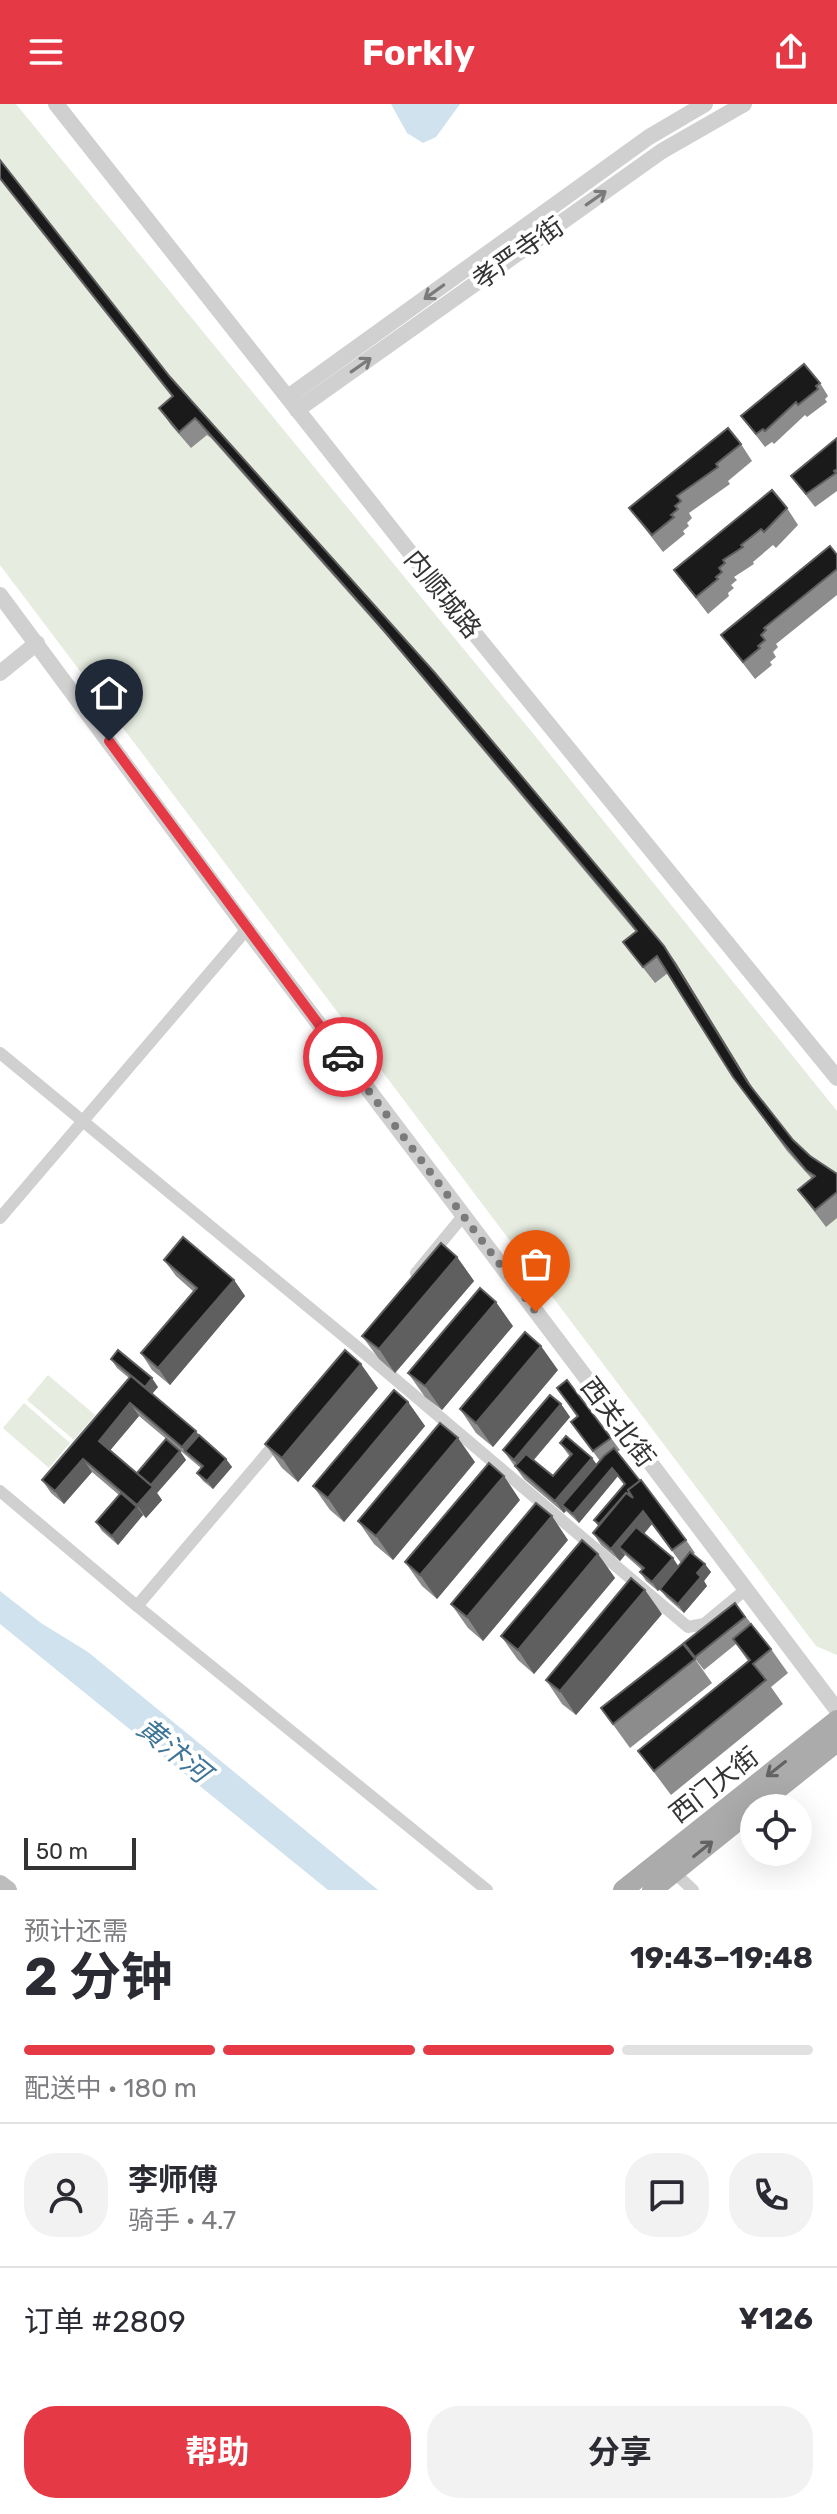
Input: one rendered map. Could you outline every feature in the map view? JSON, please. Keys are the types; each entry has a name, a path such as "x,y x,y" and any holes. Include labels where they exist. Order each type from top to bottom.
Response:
{"main road":[{"name":"西门大街","path":"623,1890 837,1720"},
{"name":"西门大街","path":"772,1794 837,1742"},
{"name":"西门大街","path":"652,1890 740,1819"},
{"path":"0,1884 8,1890"}],"street":[{"name":"内顺城路","path":"56,104 457,612 837,1078"},
{"name":"孝严寺街","path":"292,404 649,137 705,104"},
{"name":"孝严寺街","path":"292,404 662,151 744,104"},
{"name":"西关北街","path":"0,595 247,929 837,1710"},
{"path":"0,673 37,643"},
{"path":"0,1218 247,929"},
{"path":"0,1053 356,1346 688,1627 704,1624 745,1590"},
{"path":"404,1287 463,1216"},
{"path":"346,1358 365,1334"},
{"path":"137,1606 287,1429"},
{"path":"0,1491 487,1890"},
{"path":"674,1872 693,1890"}],"shaded area":[{"path":"0,104 16,104 540,742 837,1111 837,1655 816,1646 0,565"},
{"path":"48,1375 95,1415 74,1440 27,1400"},
{"path":"24,1403 70,1443 49,1468 3,1428"}],"water":[{"path":"391,104 460,104 436,137 423,143 407,133"},
{"name":"黄汴河","path":"0,1591 41,1623 88,1652 378,1890 328,1890 0,1624"}],"building":[{"path":"0,160 170,377 435,673 664,946 748,1083 793,1140 837,1174 837,1192 815,1210 798,1190 815,1176 806,1170 776,1134 733,1077 657,956 643,967 623,942 637,931 622,912 375,620 199,422 195,418 179,432 159,408 173,396 0,178"},
{"path":"804,364 820,383 816,386 818,389 798,405 796,402 765,431 763,429 756,434 741,416"},
{"path":"728,428 741,444 716,464 718,467 677,496 681,501 671,515 674,517 652,535 629,508"},
{"path":"837,438 836,473 806,494 791,476"},
{"path":"772,490 787,508 764,532 761,529 741,545 743,547 723,560 725,563 719,568 722,572 716,577 718,579 696,597 674,570"},
{"path":"830,546 837,555 837,569 764,628 766,630 761,635 765,640 743,662 721,635"},
{"path":"183,1237 234,1280 158,1368 141,1353 197,1288 164,1260"},
{"path":"441,1243 457,1257 379,1349 362,1336"},
{"path":"480,1288 496,1302 425,1386 408,1373"},
{"path":"525,1332 541,1346 476,1423 460,1409"},
{"path":"118,1350 152,1378 145,1387 111,1359"},
{"path":"345,1350 361,1364 282,1458 265,1444"},
{"path":"131,1376 196,1431 182,1447 130,1403 99,1441 153,1487 137,1505 83,1459 55,1491 42,1480"},
{"path":"567,1380 611,1438 593,1451 571,1422 578,1416 557,1388"},
{"path":"394,1390 408,1402 328,1498 313,1486"},
{"path":"550,1395 561,1404 514,1460 503,1450"},
{"path":"440,1423 458,1438 376,1536 358,1521"},
{"path":"199,1435 226,1459 207,1481 197,1473 203,1466 185,1451"},
{"path":"566,1436 592,1458 555,1501 515,1466 526,1454 553,1476 572,1454 560,1443"},
{"path":"166,1439 180,1451 151,1485 137,1473"},
{"path":"614,1448 640,1481 628,1490 628,1494 599,1524 594,1520 625,1484 612,1468 573,1514 562,1505"},
{"path":"489,1463 504,1476 420,1575 405,1562"},
{"path":"641,1480 686,1540 672,1550 643,1511 611,1549 593,1533 626,1493 633,1498 628,1490"},
{"path":"121,1493 137,1507 112,1536 96,1522"},
{"path":"536,1503 552,1516 467,1617 451,1604"},
{"path":"636,1527 673,1558 652,1582 640,1572 644,1568 619,1547"},
{"path":"582,1540 598,1554 518,1650 501,1636"},
{"path":"690,1552 705,1564 697,1573 701,1577 678,1604 660,1589"},
{"path":"631,1578 645,1590 560,1691 546,1680"},
{"path":"735,1603 745,1617 695,1657 684,1643"},
{"path":"751,1624 771,1649 753,1664 766,1680 654,1771 638,1751 750,1660 733,1639"},
{"path":"683,1644 695,1659 613,1724 601,1708"}],"way so far":[{"path":"343,1057 536,1312"}],"route":[{"path":"109,741 343,1057"}]}
